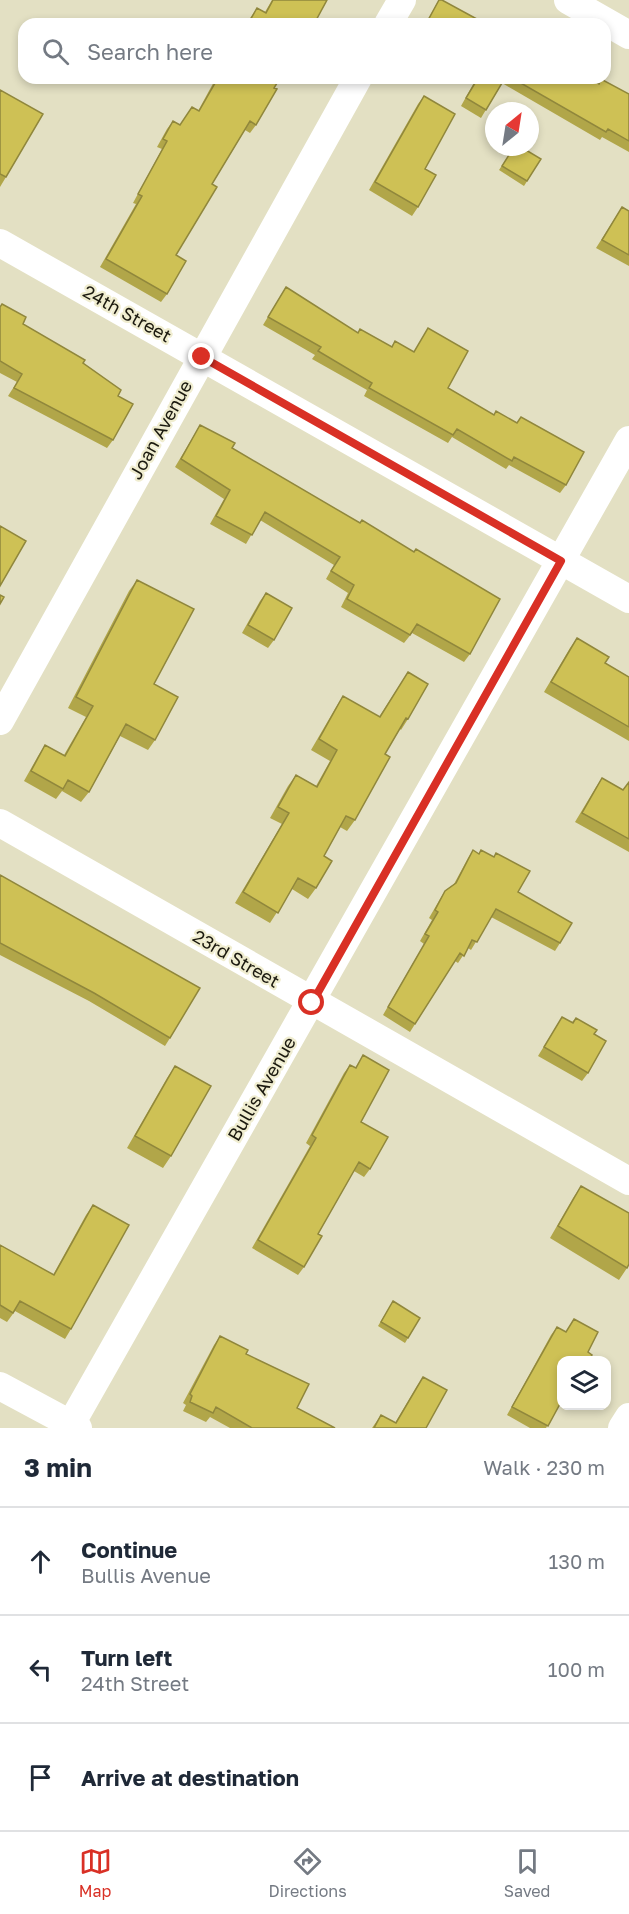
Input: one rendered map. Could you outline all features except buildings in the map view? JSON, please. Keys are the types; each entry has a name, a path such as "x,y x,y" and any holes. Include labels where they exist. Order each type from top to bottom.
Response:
{"street":[{"path":"392,18 402,0"},
{"path":"568,0 598,18"},
{"path":"611,25 629,36"},
{"name":"Joan Avenue","path":"0,721 355,84"},
{"name":"24th Street","path":"0,243 629,599"},
{"name":"Bullis Avenue","path":"74,1426 629,440"},
{"name":"23rd Street","path":"0,823 312,1003 629,1181"},
{"path":"0,1386 74,1426"},
{"path":"622,1428 629,1417"}],"route":[{"path":"202,357 561,561 312,1003"}]}
